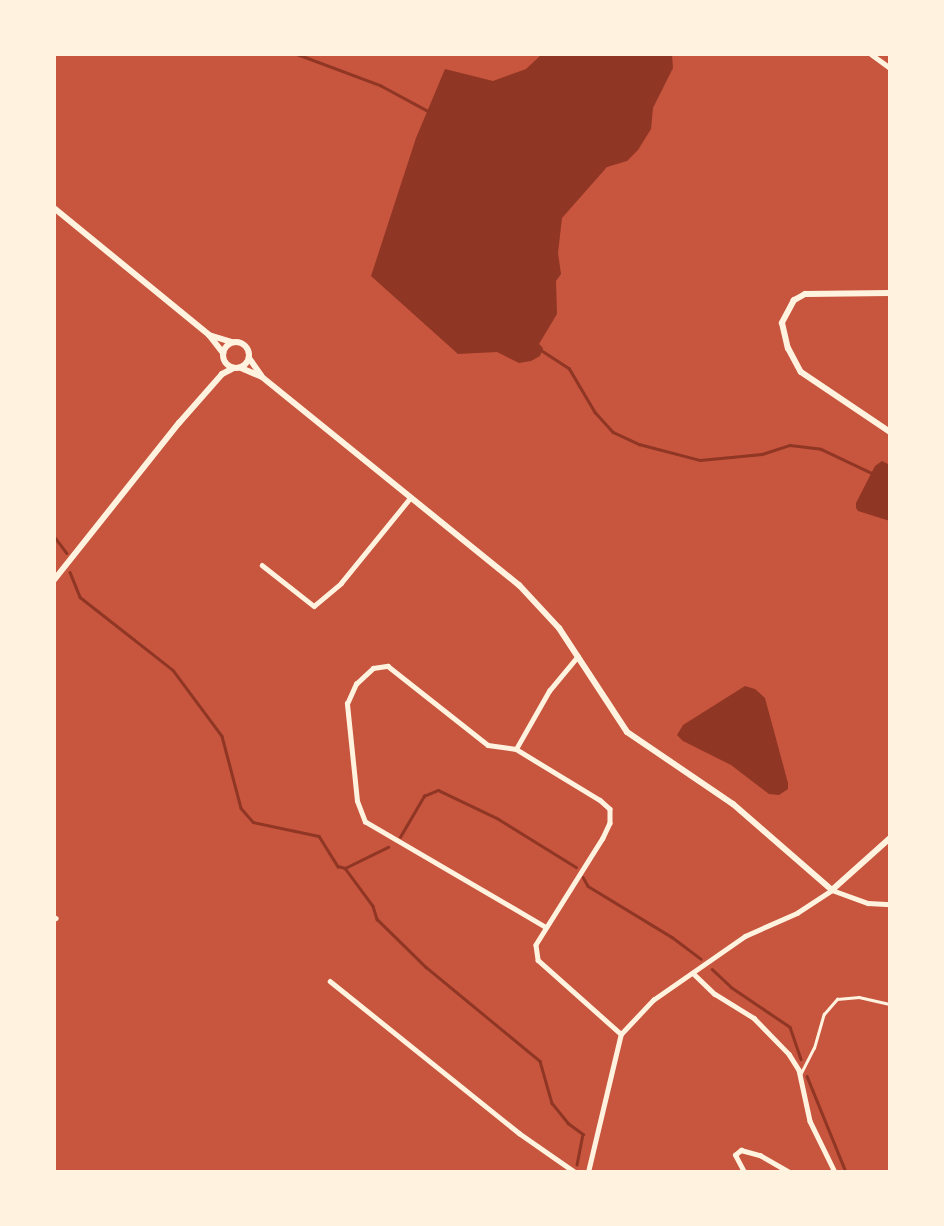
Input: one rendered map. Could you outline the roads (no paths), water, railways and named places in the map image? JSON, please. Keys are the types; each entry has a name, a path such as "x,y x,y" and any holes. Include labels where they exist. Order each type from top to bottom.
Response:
{"street":[{"path":"871,54 890,68"},
{"path":"54,208 209,335 223,353"},
{"path":"890,293 805,295 794,300 782,323 788,348 801,372 890,432"},
{"path":"209,335 246,346 249,358 262,377"},
{"path":"222,374 223,353 226,346 234,342"},
{"path":"241,368 249,358"},
{"path":"224,362 233,369"},
{"path":"54,580 222,374 241,368 262,377 519,585 559,628 627,732 733,804 832,890 868,903 890,904"},
{"path":"262,565 314,606 341,583 410,498"},
{"path":"516,749 549,691 578,656"},
{"path":"545,927 365,822 357,801 347,704 356,684 373,668 388,666 488,745 516,749 600,800 611,814 603,838 536,945 538,960 621,1034"},
{"path":"588,1172 621,1034 653,1000 745,936 797,913 832,890 890,838"},
{"path":"693,974 715,993 754,1018 789,1054 800,1075 810,1121 835,1172"},
{"path":"330,981 519,1133 575,1172"},
{"path":"744,1172 735,1155 741,1150 760,1155 790,1172"}],"lane":[{"path":"800,1075 814,1048 824,1014 837,999 859,997 890,1004"}],"waterway":[{"path":"297,54 380,85 428,111"},
{"path":"541,350 569,368 595,412 613,432 639,444 700,460 762,454 790,445 821,449 874,474"},
{"path":"54,536 67,553"},
{"path":"70,572 80,597 173,670 222,736 241,808 253,822 319,836 338,866 345,868 373,906 377,919 426,967 540,1061 552,1103 568,1123 583,1134 577,1164"},
{"path":"400,837 424,796 438,790 497,818 576,867"},
{"path":"345,868 388,847"},
{"path":"583,877 588,886 672,937 701,959"},
{"path":"712,969 731,987 790,1027 801,1059"},
{"path":"807,1076 846,1172"}]}
